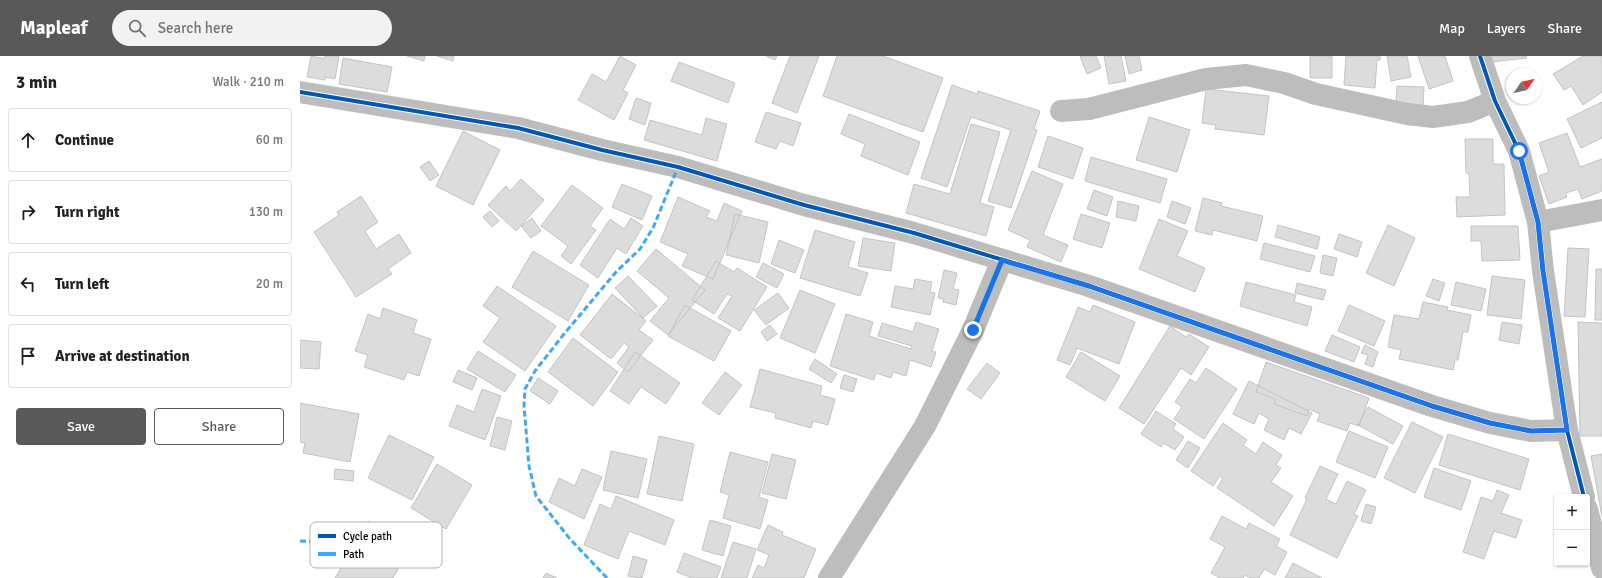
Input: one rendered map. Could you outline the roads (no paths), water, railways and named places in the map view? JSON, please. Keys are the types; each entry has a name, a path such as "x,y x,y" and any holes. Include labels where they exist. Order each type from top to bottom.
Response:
{"street":[{"path":"1480,56 1495,101 1519,151 1538,222 1543,271 1567,430 1583,494"},
{"path":"1061,111 1089,109 1206,79 1246,75 1284,83 1316,94 1407,114 1433,117 1468,112 1495,101"},
{"path":"300,92 518,128 602,150 678,167 804,205 914,233 1089,286 1432,406 1476,419 1531,431 1567,430"},
{"path":"1538,222 1602,210"},
{"path":"829,578 925,426 973,330 1002,260"},
{"path":"1590,521 1602,568"}]}
